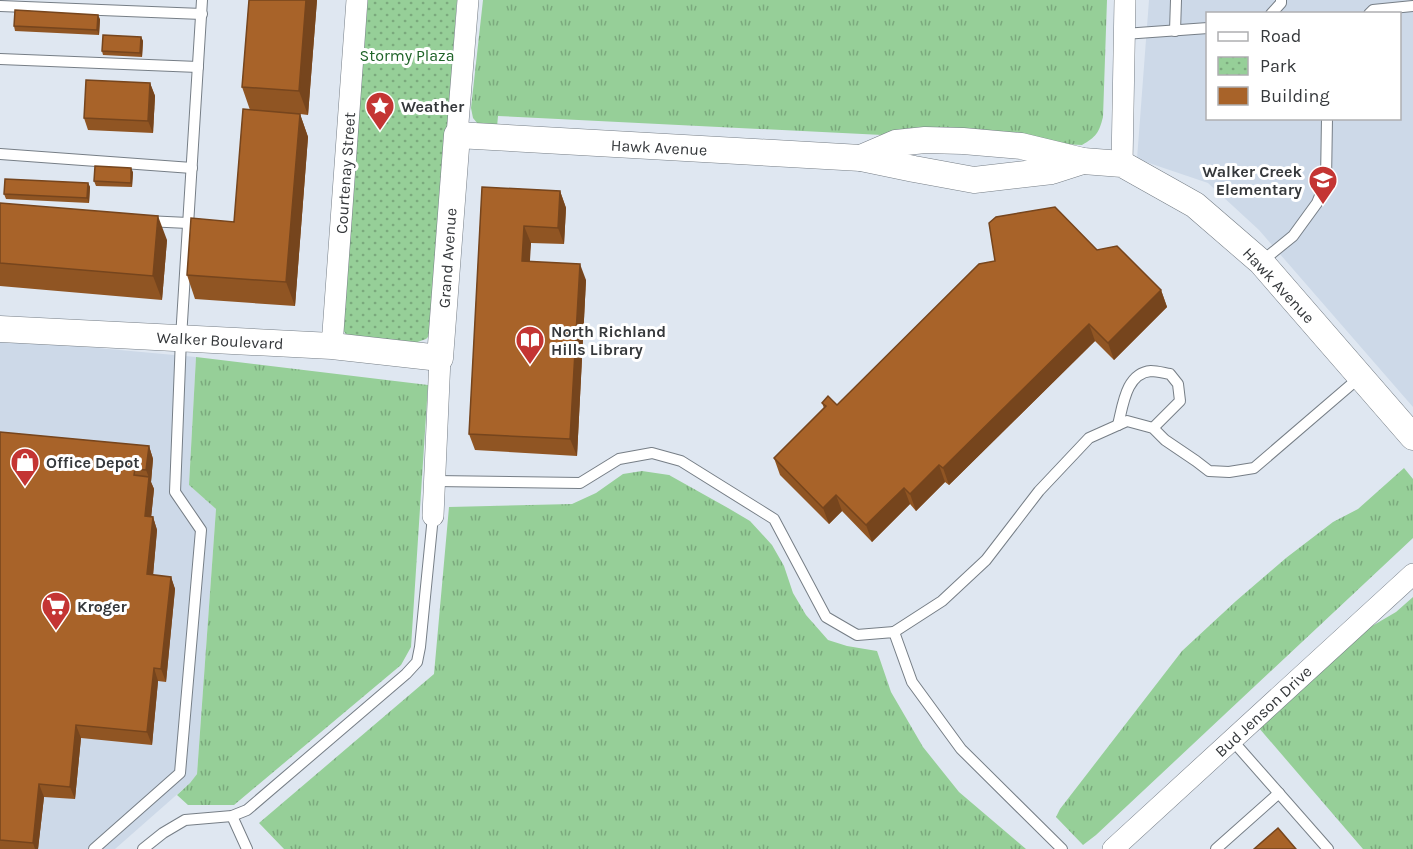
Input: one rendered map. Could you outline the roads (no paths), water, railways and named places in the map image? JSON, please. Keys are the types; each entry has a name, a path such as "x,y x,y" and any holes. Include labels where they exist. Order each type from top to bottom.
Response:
{"street":[{"name":"Courtenay Street","path":"332,346 357,0"},
{"name":"Grand Avenue","path":"433,516 440,358 468,0"},
{"path":"1122,164 1125,0"},
{"name":"Hawk Avenue","path":"457,135 861,158 974,180 1052,171 1083,161"},
{"name":"Hawk Avenue","path":"861,158 896,143 925,140 1021,146 1083,161 1122,164 1195,205 1261,262 1413,437"},
{"name":"Walker Boulevard","path":"0,329 332,346 440,358"},
{"name":"Bud Jenson Drive","path":"1113,849 1413,574"}],"lane":[{"path":"94,849 180,773 201,530 175,492 181,338 202,0"},
{"path":"1175,31 1176,0"},
{"path":"1273,12 1281,0"},
{"path":"0,6 201,14"},
{"path":"1371,12 1413,6"},
{"path":"1124,34 1206,28"},
{"path":"0,59 198,67"},
{"path":"1261,262 1293,236 1317,203 1326,181 1327,120"},
{"path":"0,154 192,168"},
{"path":"129,219 188,223"},
{"path":"1118,425 1126,392 1136,376 1151,371 1170,374 1178,384 1180,401 1153,428"},
{"path":"435,482 580,483 619,459 652,453 681,461 774,519 826,617 857,635 894,632 942,601 987,560 1039,491 1089,438 1127,421 1153,428 1165,440 1209,471 1229,472 1254,468 1360,377"},
{"path":"143,849 163,833 185,820 232,816 248,810 417,662 433,516"},
{"path":"894,632 912,682 961,749 1062,849"},
{"path":"1232,740 1328,849"},
{"path":"1216,849 1279,793"},
{"path":"232,816 247,849"}],"place":[{"name":"Weather","path":"380,132"},
{"name":"Walker Creek Elementary","path":"1323,206"},
{"name":"North Richland Hills Library","path":"530,366"},
{"name":"Office Depot","path":"25,488"},
{"name":"Kroger","path":"56,632"}],"park label":[{"name":"Stormy Plaza","path":"407,55"}]}
